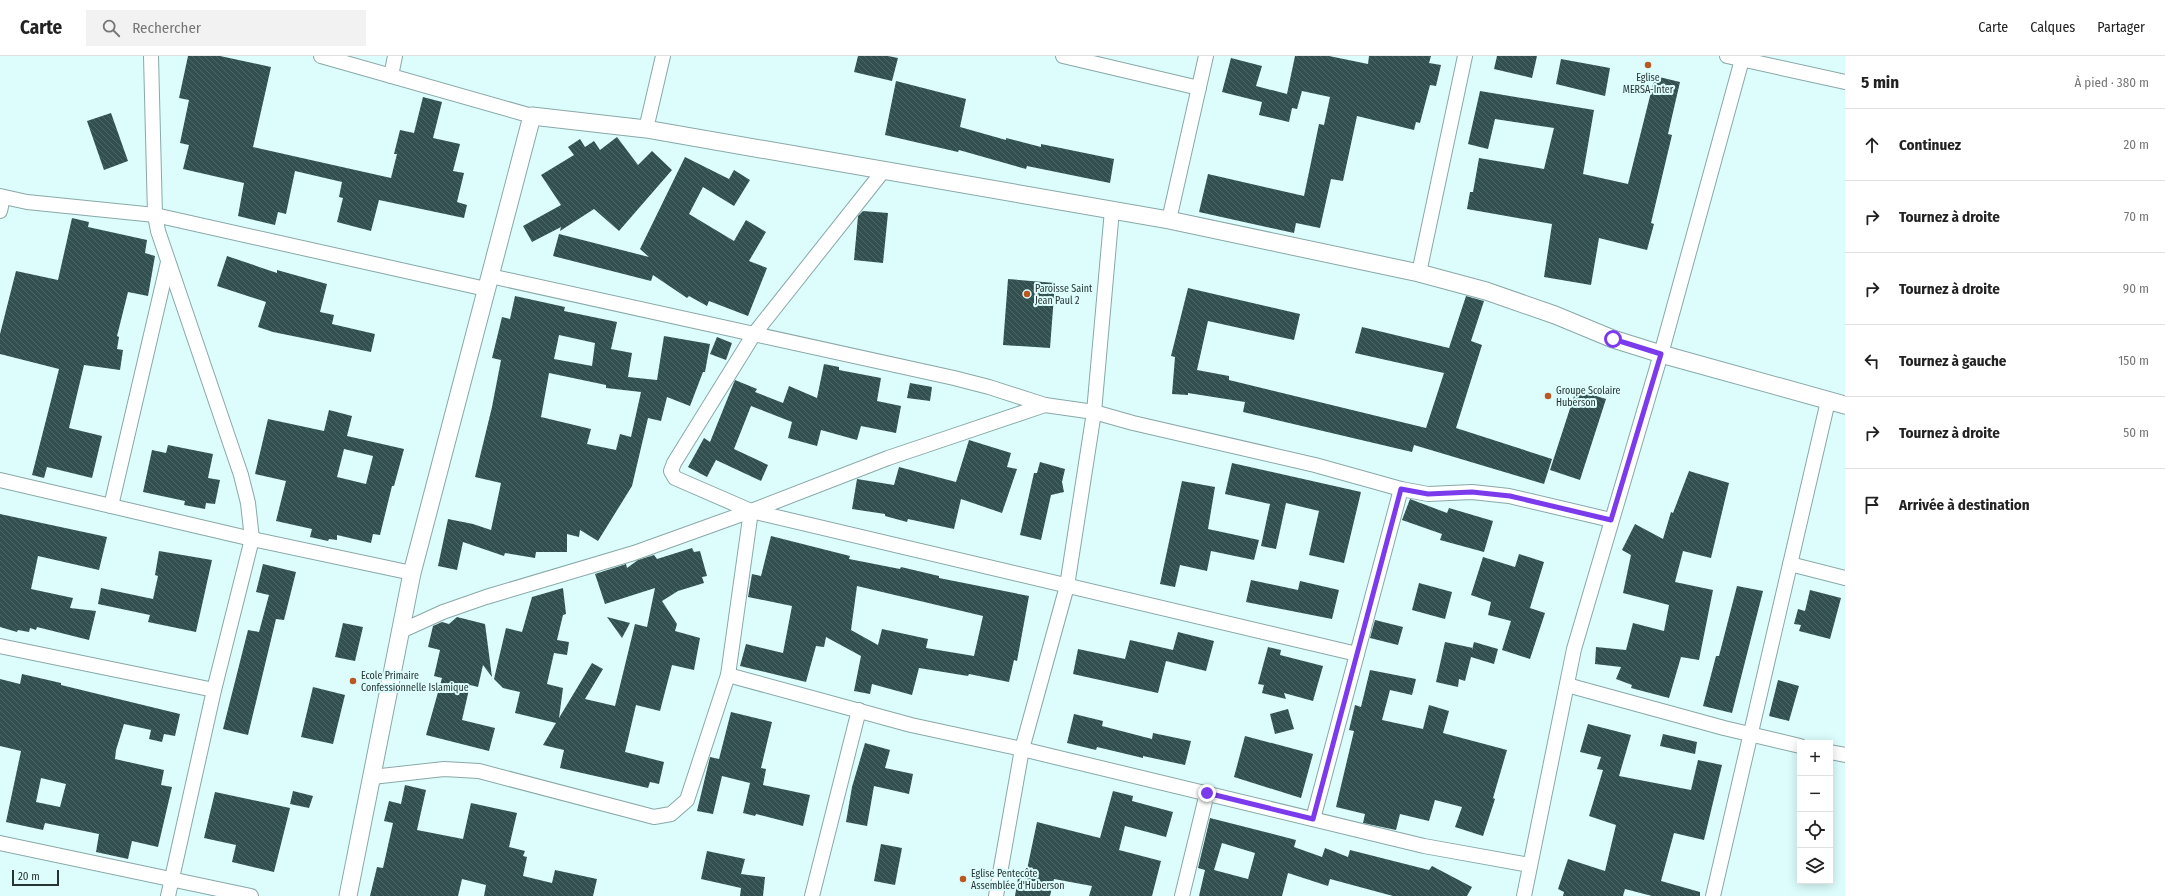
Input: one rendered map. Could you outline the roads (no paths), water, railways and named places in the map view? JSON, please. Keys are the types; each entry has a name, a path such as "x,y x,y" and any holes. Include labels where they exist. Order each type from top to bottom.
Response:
{"street":[{"path":"151,56 154,215 168,262 241,475 248,503 252,539 214,690 168,896"},
{"path":"321,56 532,116 646,129 1169,220 1419,273 1486,290 1555,315 1613,339 1661,354 1828,401 1845,404"},
{"path":"391,76 395,56"},
{"path":"646,129 662,56"},
{"path":"1063,56 1199,88"},
{"path":"1169,220 1206,56"},
{"path":"1419,273 1465,56"},
{"path":"1727,56 1743,58 1845,82"},
{"path":"1524,896 1574,649 1661,354 1743,58"},
{"path":"348,896 399,632 412,573 532,116"},
{"path":"884,170 754,334 674,463 671,471 675,478 751,511 1357,654"},
{"path":"1,201 27,202 154,215 754,334 989,387 1045,405 1094,412 1133,423 1315,464 1401,489 1428,494 1472,492 1510,496 1611,520"},
{"path":"996,896 1022,749 1067,586 1094,412 1112,210"},
{"path":"111,506 168,262"},
{"path":"1712,896 1751,735 1828,401"},
{"path":"399,632 444,612 486,597 634,553 751,511 888,458 1045,405"},
{"path":"0,480 252,539 412,573"},
{"path":"1313,819 1401,489"},
{"path":"372,777 444,769 479,771 654,817 671,814 687,800 728,675 751,511"},
{"path":"1790,564 1845,578"},
{"path":"0,646 214,690"},
{"path":"728,675 938,732 1022,749 1424,846 1530,865"},
{"path":"1567,685 1751,735 1797,745"},
{"path":"812,896 859,710"},
{"path":"1833,753 1845,756"},
{"path":"1182,896 1207,793"},
{"path":"0,842 251,896"}],"place":[{"name":"Eglise MERSA-Inter","path":"1648,65"},
{"name":"Paroisse Saint Jean Paul 2","path":"1027,294"},
{"name":"Groupe Scolaire Huberson","path":"1548,396"},
{"name":"Ecole Primaire Confessionnelle Islamique","path":"353,681"},
{"name":"Eglise Pentecôte Assemblée d'Huberson","path":"963,879"}]}
